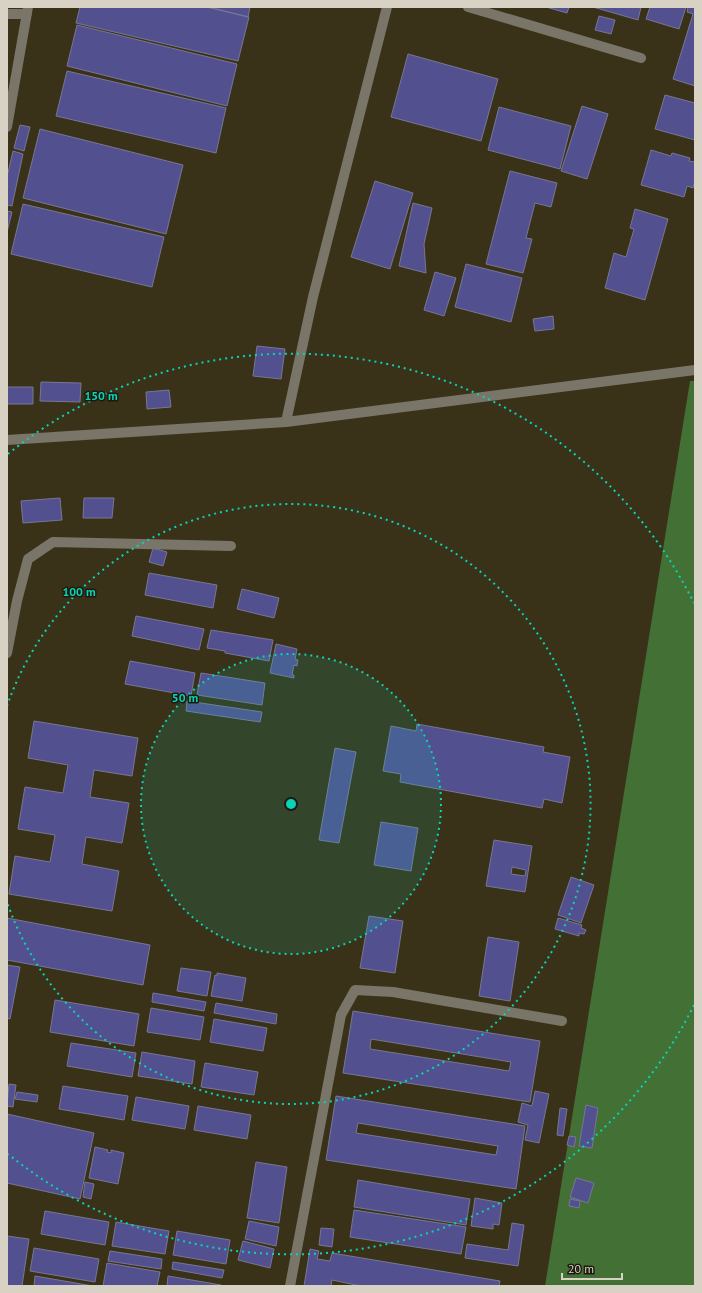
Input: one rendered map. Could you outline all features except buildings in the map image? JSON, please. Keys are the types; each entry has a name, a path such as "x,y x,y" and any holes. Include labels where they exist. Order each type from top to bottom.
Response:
{"street":[{"path":"286,422 313,296 387,7"},
{"path":"468,7 642,58"},
{"path":"7,14 27,11 7,127"},
{"path":"7,440 286,422 695,370"},
{"path":"7,653 17,601 28,559 53,542 230,546"},
{"path":"290,1286 341,1015 355,990 394,992 562,1021"}],"green space":[{"path":"690,381 695,381 695,1286 545,1286"}]}
